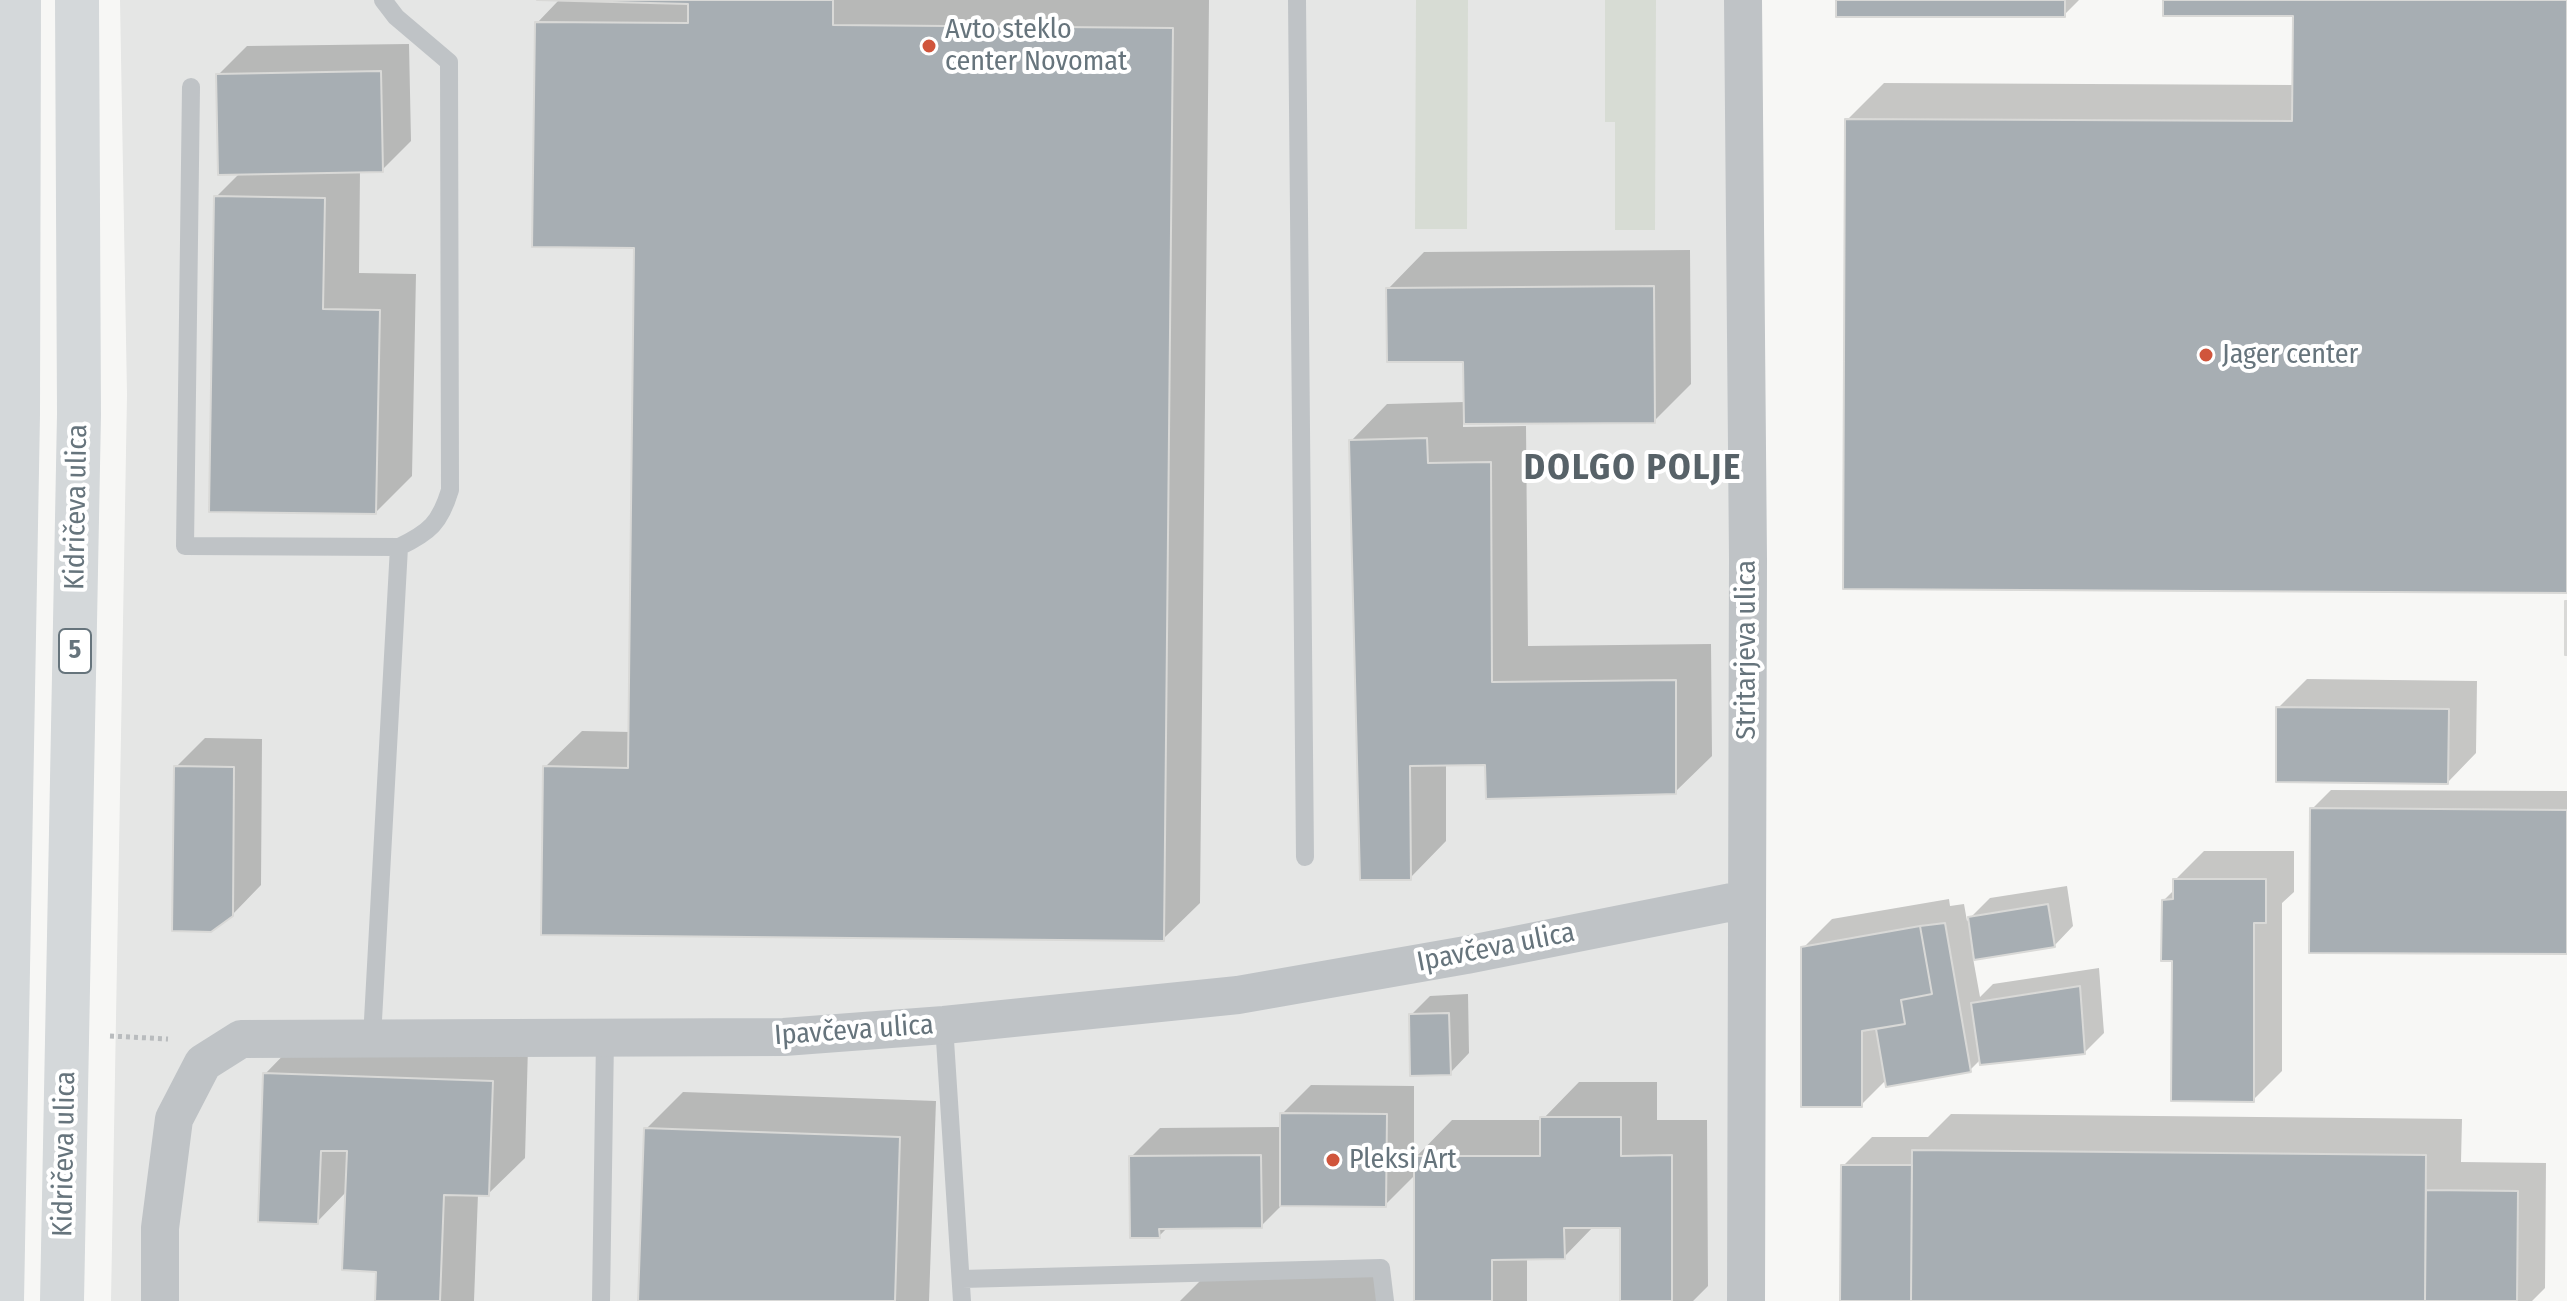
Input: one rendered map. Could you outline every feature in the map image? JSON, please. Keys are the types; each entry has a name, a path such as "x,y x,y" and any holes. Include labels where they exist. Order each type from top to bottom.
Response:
{"main road":[{"path":"2,1301 18,430 19,0"},
{"name":"Kidričeva ulica","path":"62,1301 79,414 79,2"}],"street":[{"name":"Stritarjeva ulica","path":"1743,0 1746,1301"},
{"name":"Ipavčeva ulica","path":"160,1301 160,1228 174,1119 203,1063 241,1039 784,1037 944,1025 1238,995 1747,899"}],"lane":[{"path":"191,87 185,546 399,547 422,536 443,516 450,490 449,62 396,17 383,0"},
{"path":"1297,0 1305,857"},
{"path":"372,1038 399,547"},
{"path":"944,1025 962,1301"},
{"path":"601,1301 605,1039"},
{"path":"962,1279 1381,1268 1385,1301"}],"shaded area":[{"path":"120,0 1745,0 1760,1301 111,1301 127,395"},
{"path":"1416,0 1468,0 1467,229 1415,229"},
{"path":"1605,0 1656,0 1655,230 1615,230 1615,122 1605,122"}],"building":[{"path":"537,0 833,0 833,25 1173,28 1164,941 541,935 543,766 628,768 634,248 532,247 535,22 688,23 688,4"},
{"path":"1836,0 2065,0 2065,17 1836,17"},
{"name":"Jager center","path":"2163,0 2567,0 2567,593 1843,589 1845,119 2292,121 2293,16 2163,16"},
{"path":"381,71 383,172 218,175 216,74"},
{"path":"214,196 325,198 323,309 380,310 376,514 209,512"},
{"path":"1654,286 1655,423 1464,424 1463,362 1387,362 1386,288"},
{"path":"1427,438 1428,463 1491,462 1492,682 1676,680 1676,794 1486,799 1485,765 1410,766 1411,880 1360,880 1349,440"},
{"path":"2567,601 2567,655 2565,655"},
{"path":"2276,707 2449,709 2448,784 2276,782"},
{"path":"174,766 234,767 233,916 211,932 172,931"},
{"path":"2310,808 2567,810 2567,954 2309,953"},
{"path":"2173,879 2266,879 2266,923 2254,923 2254,1102 2171,1101 2172,961 2161,961 2162,900 2173,899"},
{"path":"2048,904 2055,947 1974,960 1968,917"},
{"path":"1945,923 1971,1072 1886,1087 1876,1029 1905,1024 1901,1000 1932,994 1920,926"},
{"path":"1920,926 1932,994 1901,1000 1905,1024 1862,1031 1862,1107 1801,1107 1801,947"},
{"path":"2080,986 2085,1054 1980,1065 1971,1003"},
{"path":"1449,1013 1451,1075 1410,1076 1409,1014"},
{"path":"263,1073 493,1081 489,1196 444,1195 440,1301 375,1301 376,1272 342,1270 347,1151 321,1151 318,1224 258,1222"},
{"name":"Pleksi Art","path":"1280,1113 1387,1114 1386,1207 1280,1206"},
{"path":"1540,1117 1621,1117 1621,1156 1672,1155 1672,1301 1620,1301 1620,1228 1564,1228 1565,1259 1492,1260 1492,1301 1414,1301 1414,1156 1540,1156"},
{"path":"644,1128 900,1137 895,1301 638,1301"},
{"path":"1912,1150 2426,1155 2425,1301 1911,1301"},
{"path":"1261,1155 1262,1228 1159,1229 1160,1238 1130,1238 1129,1156"},
{"path":"1841,1165 1912,1165 1911,1301 1840,1301"},
{"path":"2426,1190 2518,1191 2517,1301 2425,1301"}],"place":[{"name":"Avto steklo center Novomat","path":"929,46"},
{"name":"Jager center","path":"2206,355"},
{"name":"Pleksi Art","path":"1333,1160"}],"district":[{"name":"DOLGO POLJE","path":"1633,469"}]}
